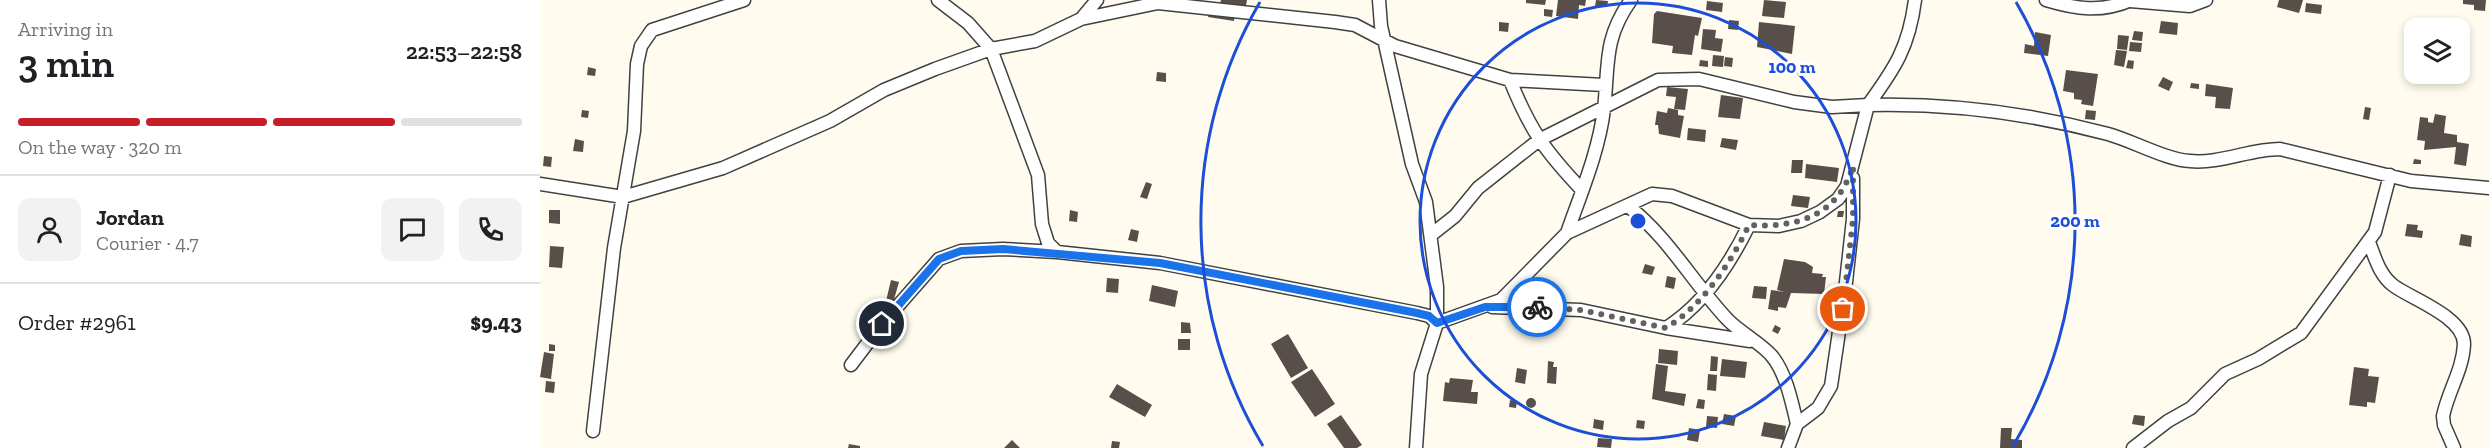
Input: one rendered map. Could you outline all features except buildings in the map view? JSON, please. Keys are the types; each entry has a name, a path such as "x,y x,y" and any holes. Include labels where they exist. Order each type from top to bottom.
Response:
{"street":[{"path":"593,431 614,248 634,131 637,64 641,46 652,30 744,0"},
{"path":"938,0 968,23 991,49 1038,175 1042,224 1048,243 1057,252"},
{"path":"1081,20 1097,0"},
{"path":"1379,0 1381,27 1412,164 1426,202 1437,287 1437,323 1421,374 1416,448"},
{"path":"1567,233 1582,190 1604,109 1604,85 1610,40 1617,20 1631,0"},
{"path":"1437,323 1501,300 1567,233 1652,194 1672,195 1749,225 1779,226 1801,221 1820,212 1838,199 1847,186 1868,105 1897,66 1911,27 1915,0"},
{"path":"2046,0 2074,8 2097,10 2130,1 2190,6 2206,0"},
{"path":"540,184 623,197 723,168 831,121 884,90 991,49 1035,41 1081,20 1158,3 1355,26 1386,42 1510,80 1604,85"},
{"path":"1431,236 1455,216 1478,188 1539,140 1567,124 1604,109 1648,84 1678,78 1727,84 1794,102 1832,107 1926,104 2062,123 2138,142 2177,159 2192,162 2260,149 2280,149 2411,181 2489,188"},
{"path":"1510,80 1526,120 1539,140 1549,155 1582,190"},
{"path":"1788,448 1797,424 1818,408 1831,386 1853,219 1853,166"},
{"path":"2133,448 2168,421 2191,408 2225,374 2258,359 2301,333 2375,232 2390,175"},
{"path":"1628,206 1659,232 1705,294 1730,322 1771,355 1778,366 1797,424"},
{"path":"1666,328 1686,315 1705,294 1749,225"},
{"path":"2368,242 2378,268 2393,285 2435,309 2461,335 2464,341 2462,363 2443,416 2444,425 2454,448"},
{"path":"851,365 882,324 939,259 961,251 1003,249 1057,252 1160,263 1417,313 1429,316 1437,323"},
{"path":"1485,307 1515,306 1581,310 1666,328 1752,341"}],"way so far":[{"path":"1537,307 1581,310 1666,328 1686,315 1705,294 1742,240 1749,225 1779,226 1801,221 1820,212 1838,199 1847,186 1853,166 1853,219 1843,309"}],"route":[{"path":"882,324 939,259 961,251 1003,249 1057,252 1160,263 1417,313 1429,316 1437,323 1446,318 1474,312 1485,307 1537,307"}]}
